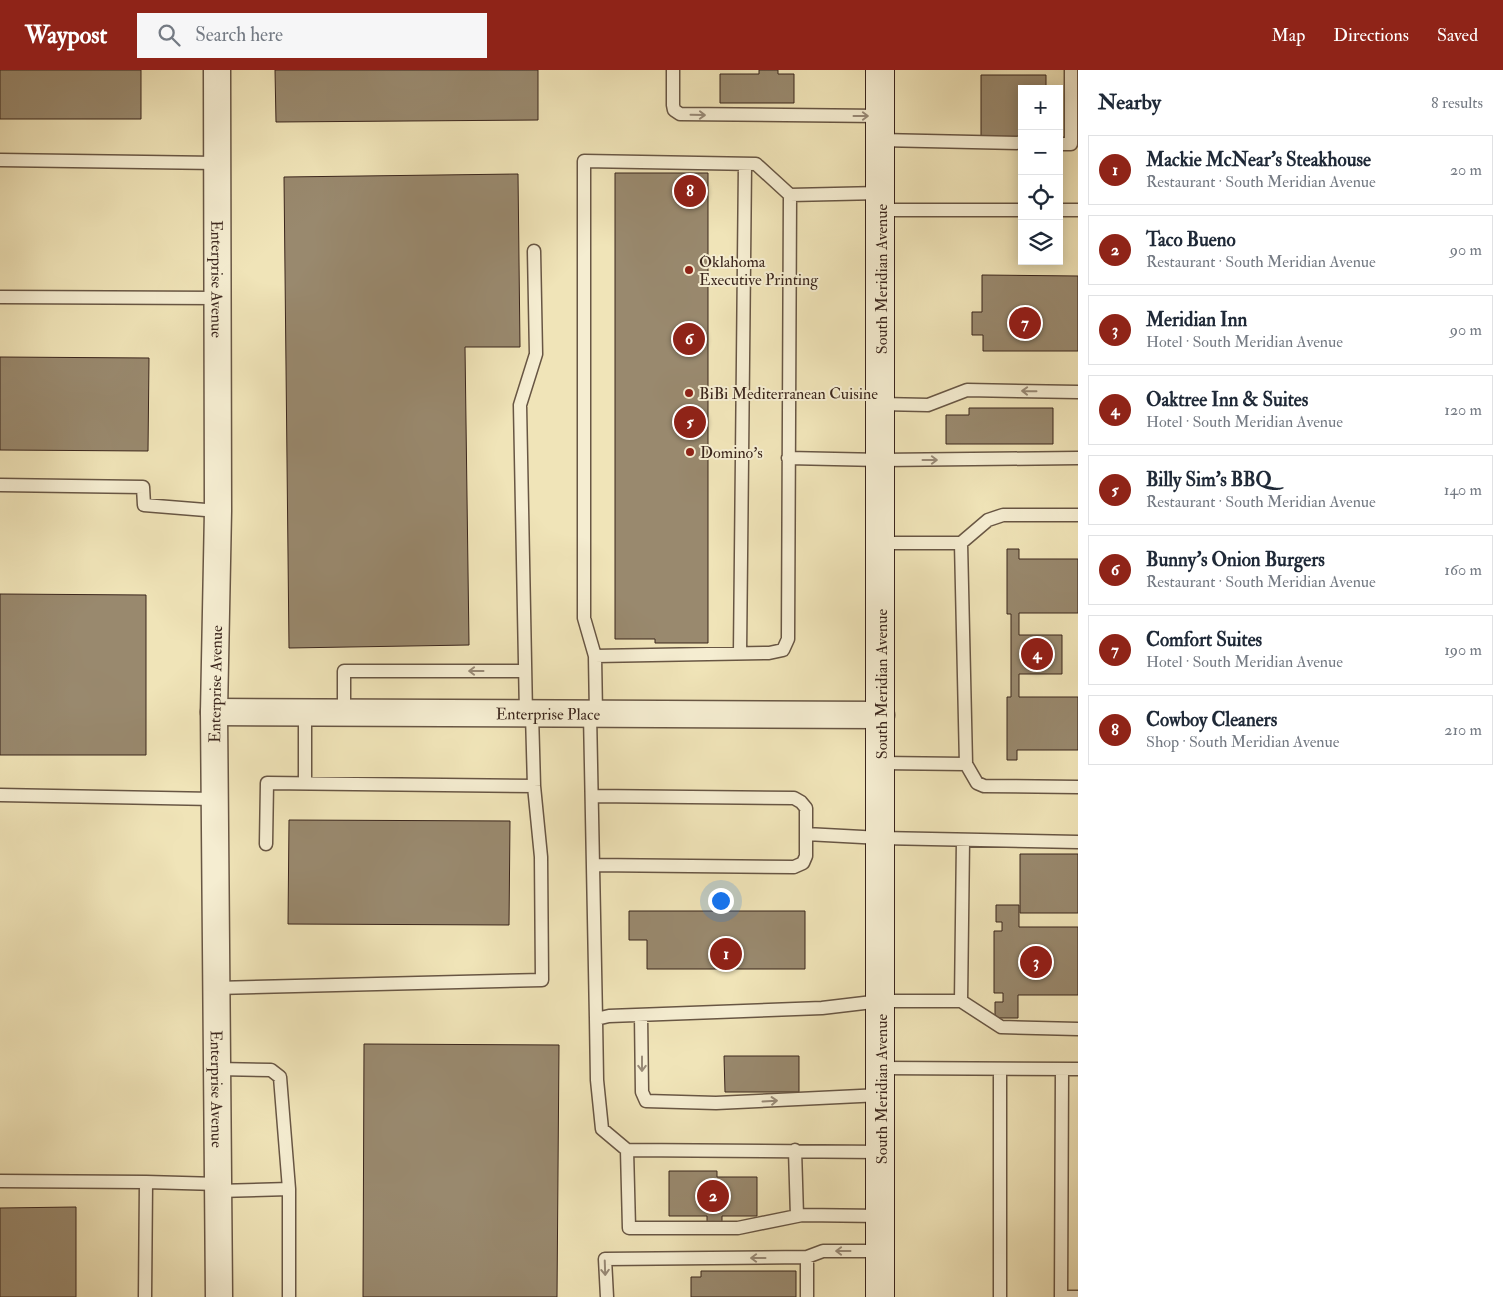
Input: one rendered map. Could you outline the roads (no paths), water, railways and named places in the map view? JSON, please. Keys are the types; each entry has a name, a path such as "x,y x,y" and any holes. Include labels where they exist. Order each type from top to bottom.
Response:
{"main road":[{"name":"South Meridian Avenue","path":"880,70 880,1297"}],"street":[{"name":"Enterprise Avenue","path":"217,70 218,511 214,799 219,1297"},
{"name":"Enterprise Place","path":"214,712 881,715"}],"lane":[{"path":"673,70 673,105 674,110 680,114 880,128 1018,143"},
{"path":"1063,144 1071,144 1072,70"},
{"path":"0,160 217,162"},
{"path":"881,1152 627,1150 602,1129 597,1080 592,796 595,656 584,618 584,161 756,164 790,195 1018,210"},
{"path":"740,653 745,164"},
{"path":"595,656 740,653 783,650 788,639 790,195"},
{"path":"1063,210 1078,210"},
{"path":"216,988 542,980 541,856 524,671 520,405 536,354 534,251"},
{"path":"0,297 218,298"},
{"path":"881,404 928,405 967,390 1078,392"},
{"path":"788,458 881,460 1078,458"},
{"path":"0,485 143,486 144,505 218,511"},
{"path":"881,543 961,542 988,520 1003,515 1078,515"},
{"path":"961,542 966,764 977,782 984,786 1078,787"},
{"path":"344,713 344,671 524,671"},
{"path":"304,712 305,782"},
{"path":"881,763 966,764"},
{"path":"266,844 266,782 534,786"},
{"path":"0,795 214,799"},
{"path":"592,796 794,798 806,808 806,856 803,863 794,867 594,865"},
{"path":"806,834 881,838 1078,842"},
{"path":"961,1002 963,840"},
{"path":"596,1020 608,1016 822,1008 881,1002 961,1002 1001,1027 1078,1029"},
{"path":"642,1015 642,1092 646,1101 716,1103 881,1095"},
{"path":"881,1068 1078,1069"},
{"path":"1000,1068 1000,1297"},
{"path":"217,1069 271,1070 280,1077 288,1189 289,1297"},
{"path":"1060,1297 1062,1069"},
{"path":"627,1150 629,1228 738,1228 797,1216 881,1216"},
{"path":"794,1150 797,1216"},
{"path":"0,1181 146,1182 288,1189"},
{"path":"145,1297 146,1182"},
{"path":"606,1297 605,1259 807,1257 823,1251 880,1251"},
{"path":"807,1257 807,1297"},
{"path":"1065,1297 1078,1297"}],"place":[{"name":"Cowboy Cleaners","path":"690,191"},
{"name":"Oklahoma Executive Printing","path":"689,270"},
{"name":"Comfort Suites","path":"1025,323"},
{"name":"Bunny's Onion Burgers","path":"689,339"},
{"name":"BiBi Mediterranean Cuisine","path":"689,393"},
{"name":"Billy Sim's BBQ","path":"690,422"},
{"name":"Domino's","path":"690,452"},
{"name":"Oaktree Inn & Suites","path":"1037,654"},
{"name":"Mackie McNear's Steakhouse","path":"726,954"},
{"name":"Meridian Inn","path":"1036,962"},
{"name":"Taco Bueno","path":"713,1196"}]}
